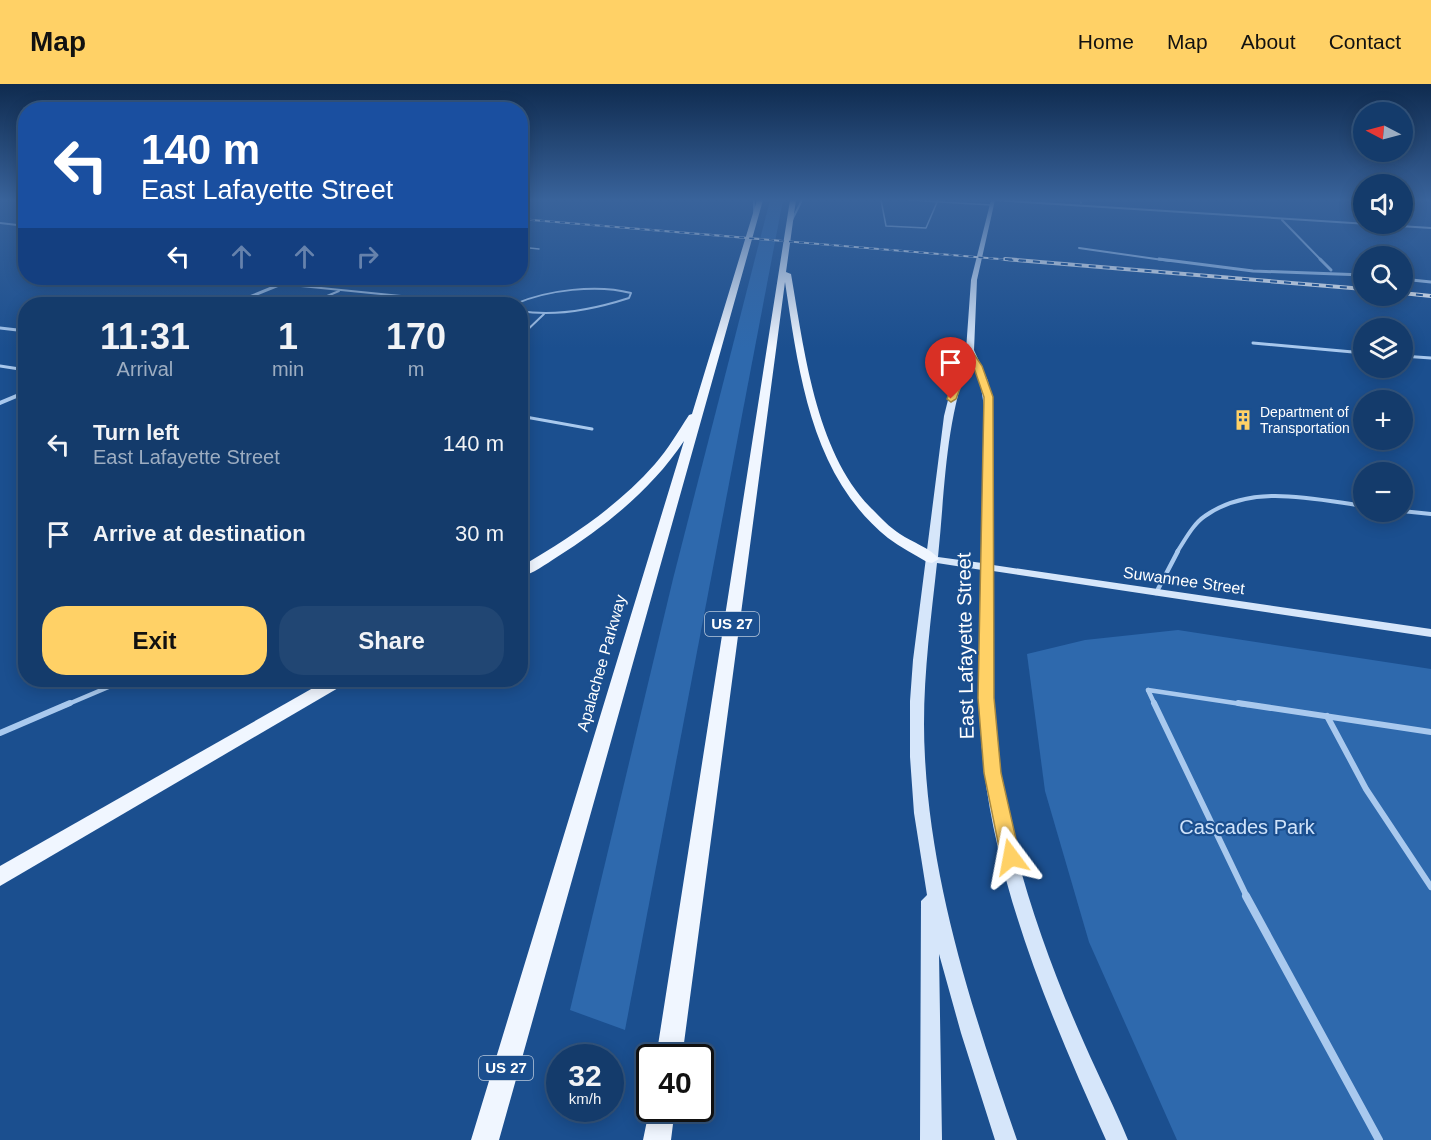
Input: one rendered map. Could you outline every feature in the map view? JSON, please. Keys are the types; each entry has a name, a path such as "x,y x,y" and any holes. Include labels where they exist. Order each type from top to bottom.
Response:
{"main road":[{"name":"Apalachee Parkway","path":"485,1140 746,249"},
{"name":"US 27","path":"671,1044 787,249"},
{"path":"785,261 809,394 840,477 856,501 877,524 902,543 932,559"},
{"path":"528,568 593,526 643,483 681,436 705,393"},
{"path":"0,878 327,687"},
{"path":"657,1140 660,1122"}],"street":[{"name":"East Lafayette Street","path":"981,249 974,280 970,350 956,384 948,416 917,701 919,772 930,873 947,951 1006,1140"},
{"path":"1089,249 1253,271 1311,273 1331,270 1353,273"},
{"path":"1310,249 1331,270"},
{"path":"1413,280 1431,282"},
{"path":"249,297 279,285"},
{"path":"0,328 18,331"},
{"name":"East Lafayette Street","path":"970,350 988,397 986,698 992,773 1023,903 1040,957 1069,1033 1117,1140"},
{"path":"0,403 18,395"},
{"name":"Suwannee Street","path":"932,559 1431,633"},
{"path":"930,873 931,1140"},
{"path":"1103,1108 1108,1140"}],"lane":[{"path":"291,285 410,297"},
{"path":"528,299 600,288 625,290 631,293 629,298 616,303 544,313 528,312"},
{"path":"324,297 340,290"},
{"path":"528,329 544,313"},
{"path":"1253,343 1353,352"},
{"path":"1413,357 1431,358"},
{"path":"0,366 18,369"},
{"path":"528,417 592,429"},
{"path":"1156,593 1170,565 1204,515 1235,500 1265,495 1353,505"},
{"path":"1413,512 1431,514"},
{"path":"0,733 108,687"},
{"path":"1379,1140 1277,960 1148,690 1431,732"},
{"path":"1327,716 1366,789 1431,887"}],"green space":[{"path":"757,249 774,249 625,1030 570,1010 673,579"},
{"name":"Cascades Park","path":"1178,630 1431,669 1431,1140 1177,1140 1089,942 1045,791 1027,654 1085,640"}],"railway":[{"path":"883,249 1023,261"},
{"path":"1005,259 1353,288"},
{"path":"1413,294 1431,296"}],"place":[{"name":"Department of Transportation","path":"1243,420"}],"route":[{"path":"951,399 970,350 984,381 988,397 986,698 992,773 1011,857"}]}
